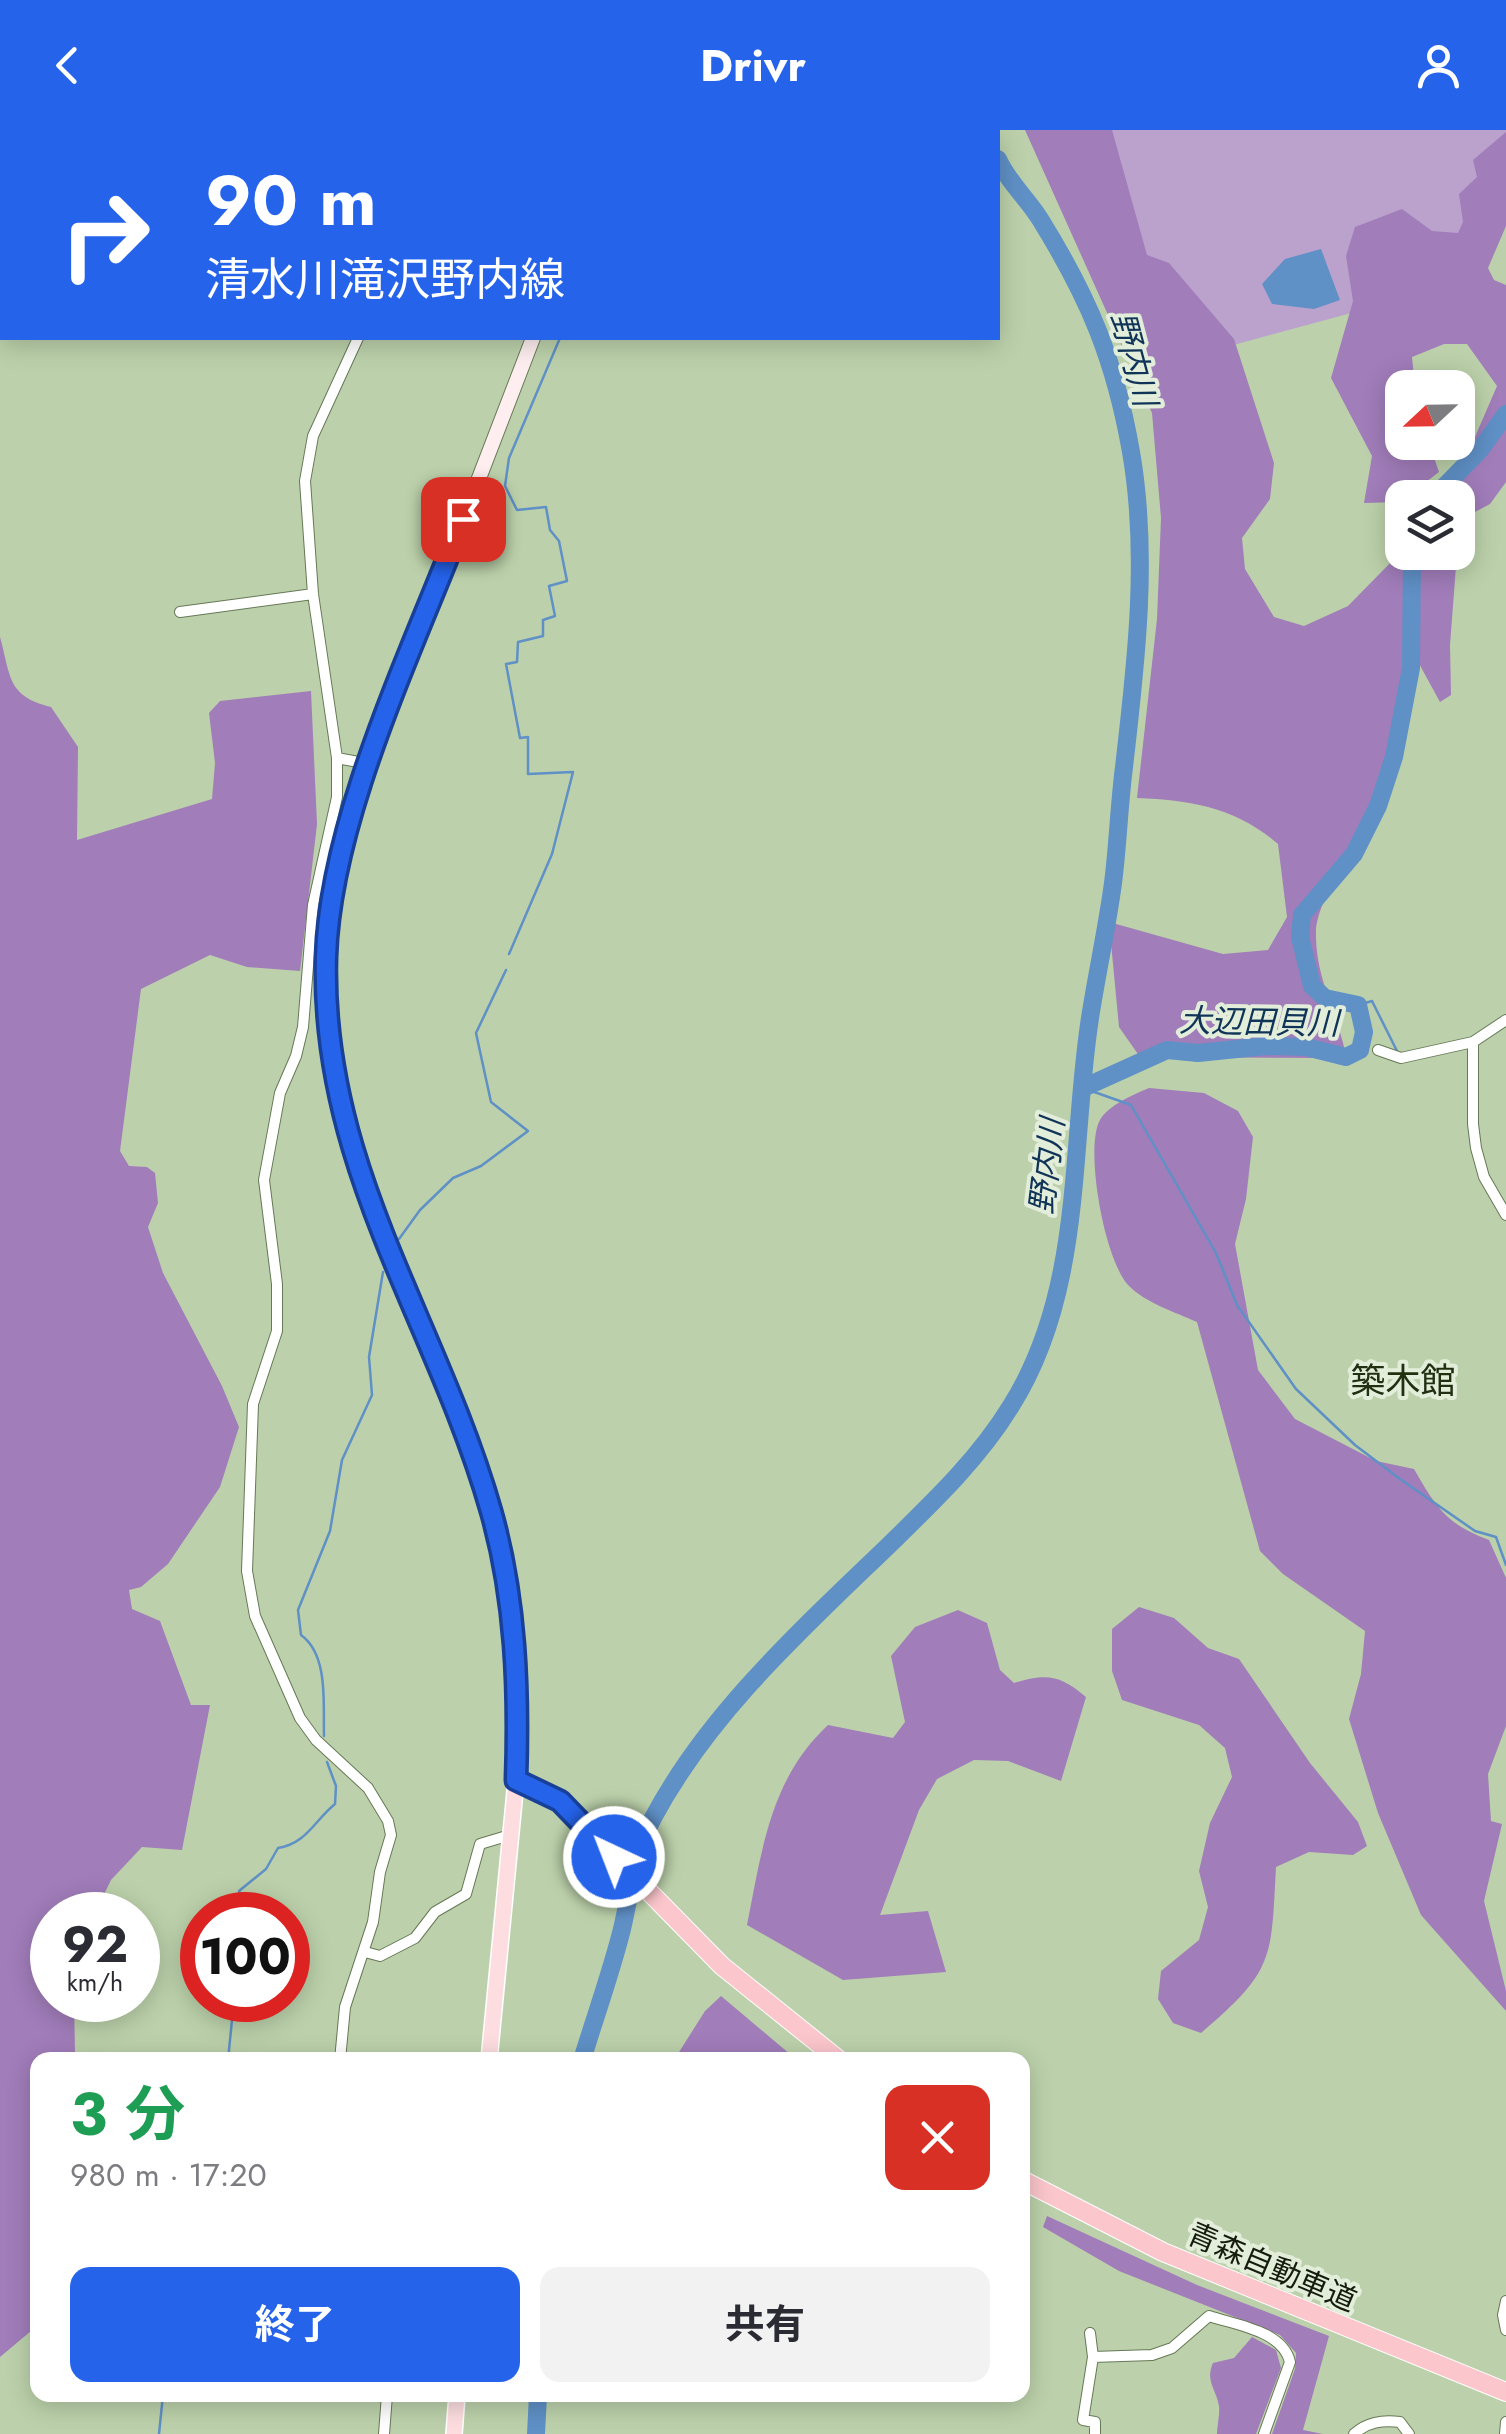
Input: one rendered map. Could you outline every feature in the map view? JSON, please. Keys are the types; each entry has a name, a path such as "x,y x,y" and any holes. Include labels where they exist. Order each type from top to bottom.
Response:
{"highway":[{"path":"516,1780 552,1796 722,1966 829,2052"},
{"name":"青森自動車道","path":"1030,2184 1162,2252 1506,2392"}],"main road":[{"path":"490,2052 516,1780 515,1642 507,1578 492,1513 453,1403 385,1247 356,1168 333,1070 326,960 330,910 352,813 532,340"},
{"path":"454,2434 457,2402"}],"street":[{"path":"341,2052 345,2007 366,1952 390,1835 388,1822 368,1788 316,1740 300,1718 256,1616 247,1571 253,1404 276,1331 277,1284 264,1180 280,1093 303,1027 313,906 337,797 336,758 312,594 305,482 314,436 357,340"},
{"path":"180,612 312,594"},
{"path":"336,758 369,764"},
{"path":"1378,1050 1401,1058 1473,1042 1506,1020"},
{"path":"1473,1042 1472,1124 1476,1148 1484,1177 1506,1215"},
{"path":"366,1952 380,1956 415,1938 435,1912 466,1894 480,1844 510,1835"},
{"path":"1506,2301 1506,2330"},
{"path":"1093,2357 1152,2355 1172,2348 1209,2316 1272,2338 1282,2344 1290,2362 1264,2434"},
{"path":"1090,2332 1093,2357 1083,2420 1095,2422 1095,2434"},
{"path":"384,2434 386,2402"},
{"path":"1354,2434 1365,2426 1389,2421 1400,2422 1409,2434"},
{"path":"1505,2434 1506,2422"}],"shaded area":[{"path":"1025,130 1112,130 1147,255 1169,263 1234,339 1274,463 1270,499 1242,538 1245,569 1274,617 1304,626 1348,606 1385,568 1456,570 1451,695 1440,702 1405,638 1399,729 1388,782 1335,878 1319,917 1319,964 1345,1051 1327,1058 1140,1057 1119,1027 1109,922 1223,954 1268,950 1287,917 1278,844 1246,822 1212,808 1137,798 1157,619 1161,518 1152,413"},
{"path":"1084,130 1506,130 1506,219 1370,308 1204,353 1149,282"},
{"path":"1506,132 1506,226 1488,268 1494,280 1506,285 1506,482 1490,504 1475,512 1475,480 1456,480 1465,460 1475,460 1475,437 1497,386 1467,344 1444,344 1412,357 1413,370 1385,370 1385,460 1435,460 1439,472 1429,480 1385,480 1385,502 1364,503 1372,456 1331,378 1353,301 1346,256 1355,227 1402,209 1432,231 1458,233 1463,222 1459,194 1477,177 1473,160"},
{"path":"0,637 9,674 18,691 51,707 78,747 77,840 212,799 215,763 209,713 220,701 311,691 317,824 300,971 247,967 210,955 141,989 120,1151 129,1166 147,1167 155,1173 158,1203 148,1227 163,1273 239,1427 220,1487 168,1564 141,1587 129,1590 132,1609 160,1621 191,1705 210,1705 182,1850 142,1847 111,1880 105,1892 30,1892 30,2022 74,2022 75,2052 30,2052 30,2332 0,2357"},
{"path":"1149,1088 1204,1093 1238,1111 1253,1137 1246,1199 1235,1244 1258,1370 1295,1419 1376,1461 1414,1469 1452,1521 1489,1540 1506,1578 1506,1726 1488,1774 1491,1821 1502,1824 1484,1901 1506,1991 1506,2011 1421,1915 1378,1813 1349,1719 1361,1674 1365,1631 1283,1574 1260,1551 1197,1322 1136,1292 1120,1273 1112,1255 1096,1181 1095,1137 1099,1122 1108,1111"},
{"path":"1139,1607 1174,1618 1208,1648 1239,1659 1310,1763 1358,1822 1367,1846 1353,1855 1309,1852 1276,1867 1273,1923 1264,1961 1243,1993 1201,2033 1173,2023 1158,1999 1161,1971 1199,1940 1208,1907 1199,1871 1210,1823 1232,1777 1225,1748 1199,1725 1122,1700 1112,1671 1112,1629"},
{"path":"958,1610 987,1623 1000,1670 1014,1683 1053,1678 1086,1697 1061,1781 1008,1761 974,1760 937,1779 919,1810 880,1915 928,1911 946,1972 843,1980 747,1925 771,1817 793,1768 828,1725 893,1738 905,1722 891,1656 915,1627"},
{"path":"721,1996 788,2052 679,2052 705,2011"},
{"path":"1047,2216 1197,2285 1329,2336 1303,2430 1323,2434 1272,2434 1295,2369 1296,2353 1280,2335 1119,2271 1043,2227"},
{"path":"1252,2337 1276,2350 1281,2368 1256,2434 1217,2434 1219,2409 1211,2380 1213,2363 1234,2358"}],"water":[{"path":"1321,249 1340,300 1314,309 1272,304 1262,284 1285,259"}],"waterway":[{"name":"野内川","path":"585,2052 618,1945 641,1845 676,1780 701,1743 759,1674 937,1498 984,1445 1035,1361 1063,1266 1090,1018 1115,868 1136,649 1139,530 1125,419 1098,331 1057,248 1000,163"},
{"path":"509,954 552,854 573,772 528,774 528,737 520,738 506,664 517,662 518,642 543,636 543,620 555,616 549,586 567,581 559,541 550,530 546,507 517,510 505,486 509,458 559,340"},
{"name":"大辺田貝川","path":"1451,480 1480,450 1506,414"},
{"name":"大辺田貝川","path":"1083,1088 1167,1050 1198,1053 1266,1046 1306,1047 1346,1057 1360,1050 1364,1032 1358,1005 1325,998 1312,986 1300,937 1302,915 1354,854 1378,806 1394,757 1411,668 1412,570"},
{"path":"399,1239 420,1210 453,1178 481,1166 528,1131 491,1102 476,1033 506,970"},
{"path":"1358,1005 1372,1001 1398,1053"},
{"path":"1083,1088 1131,1105 1216,1253 1237,1305 1296,1389 1355,1445 1400,1479 1475,1531 1496,1537 1506,1565"},
{"path":"324,1736 320,1668 310,1644 301,1635 298,1610 330,1531 342,1460 372,1395 369,1357 383,1272"},
{"path":"240,1892 266,1869 278,1848 303,1837 335,1804 336,1786 327,1762"},
{"path":"229,2052 232,2022"},
{"path":"159,2434 162,2402"},
{"name":"野内川","path":"536,2434 538,2402"}],"district":[{"name":"築木館","path":"1403,1381"}],"route":[{"path":"463,519 369,764 339,865 326,960 333,1070 356,1168 385,1247 453,1403 492,1513 507,1578 515,1642 519,1719 516,1780 560,1801 614,1857"}]}
